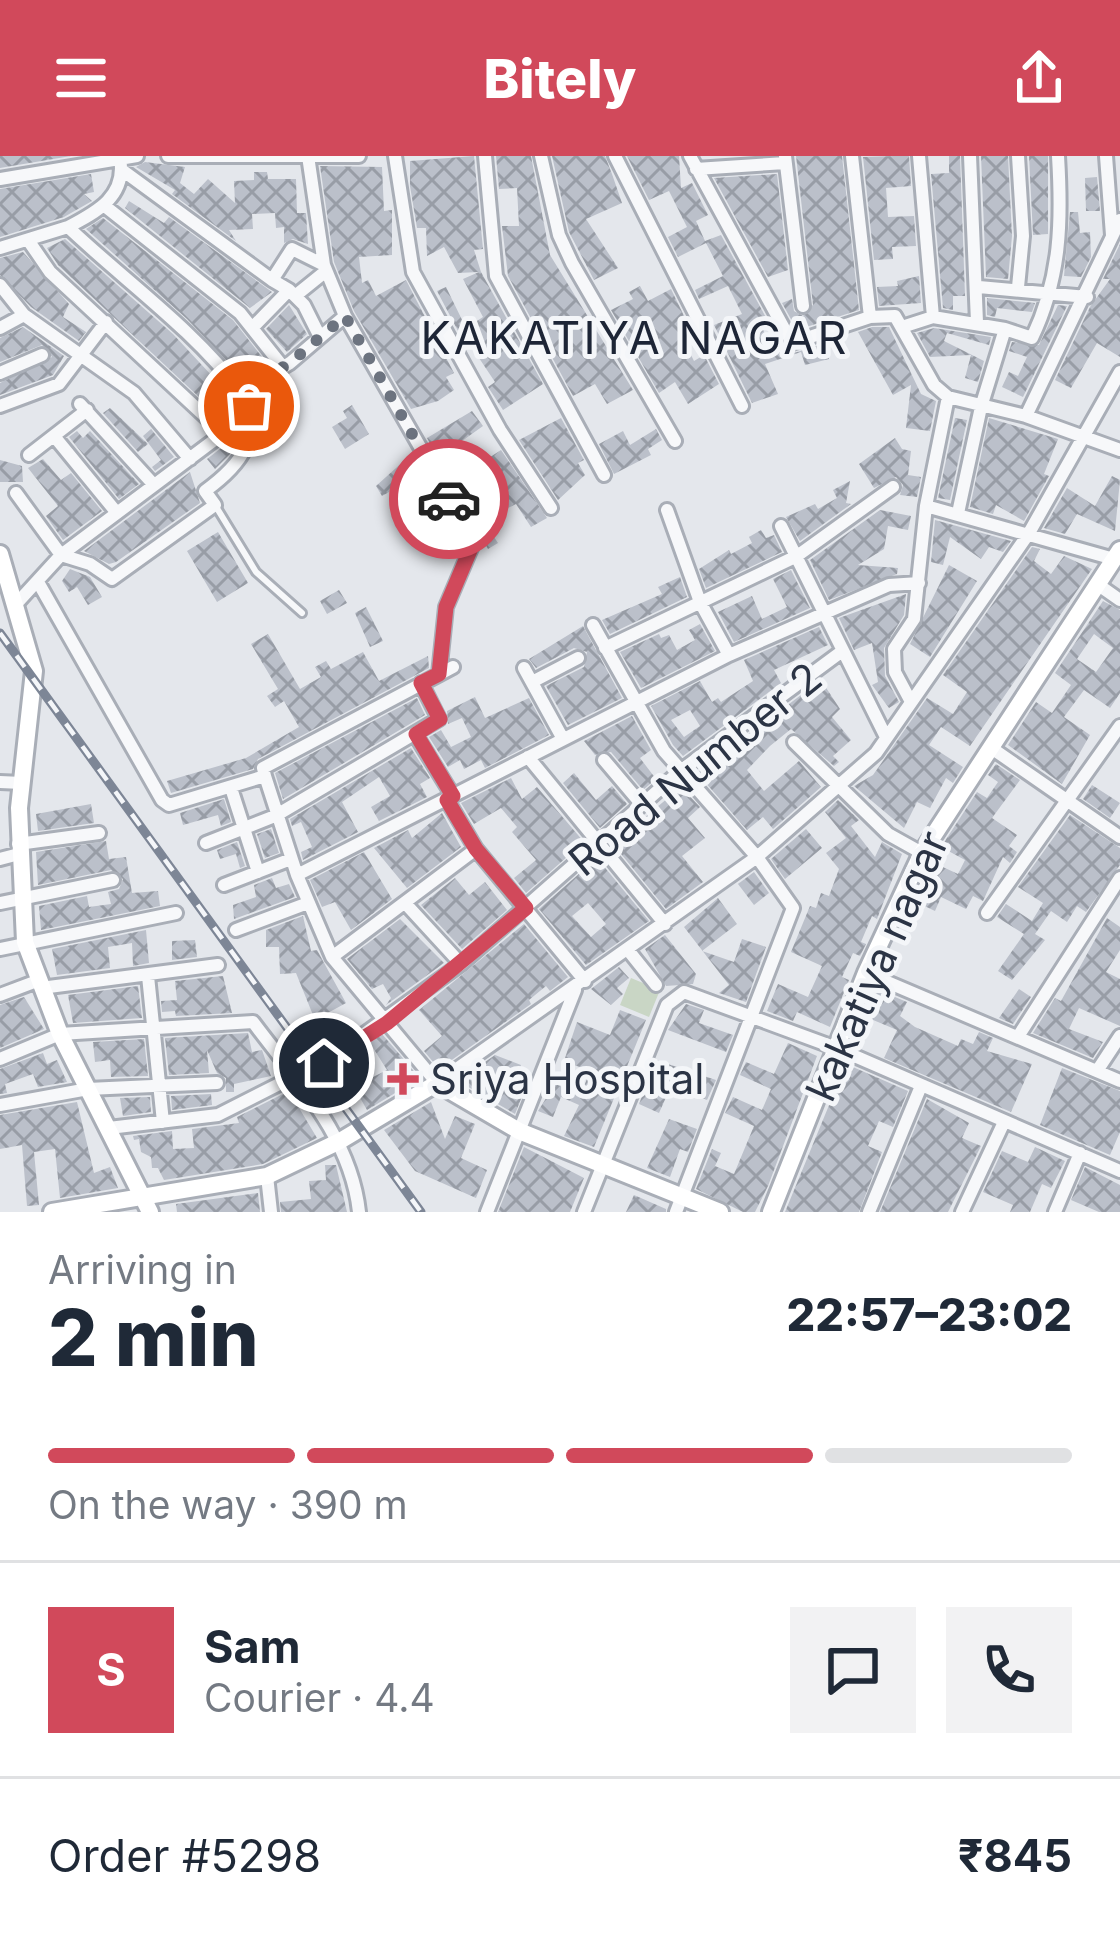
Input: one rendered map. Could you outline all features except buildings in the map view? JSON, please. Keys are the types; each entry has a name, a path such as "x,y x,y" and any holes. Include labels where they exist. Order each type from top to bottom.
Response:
{"street":[{"path":"0,178 79,160 121,164 137,156"},
{"path":"168,156 359,156"},
{"path":"395,156 413,272 500,430 551,508"},
{"path":"485,156 496,277 604,475"},
{"path":"541,156 559,235 572,263 675,441"},
{"path":"615,156 742,406"},
{"path":"852,156 870,317"},
{"path":"919,156 933,317"},
{"path":"970,156 977,322"},
{"path":"1018,156 1022,236 1018,287"},
{"path":"902,327 933,317 977,322 1032,338 1051,291 1063,234 1058,156"},
{"path":"1106,156 1112,237"},
{"path":"308,158 325,268 345,316 474,541 446,607 439,674"},
{"path":"803,306 785,159 693,162 792,343 870,317 895,316 934,385 948,397 1026,416 1120,450"},
{"path":"0,248 68,227 106,207 121,164"},
{"path":"121,164 292,293 320,338"},
{"path":"106,207 254,326 283,367"},
{"path":"1026,416 1120,220"},
{"path":"16,493 62,555 112,579 215,506 206,491 236,469 248,448 249,414 241,392 195,336 128,284 68,227"},
{"path":"28,240 50,272 223,433"},
{"path":"272,280 292,249 325,268"},
{"path":"254,326 325,268"},
{"path":"0,285 23,315 134,393 190,459"},
{"path":"979,287 1087,297"},
{"path":"0,328 23,315"},
{"path":"241,392 283,367 345,316"},
{"path":"0,406 59,384 106,322"},
{"path":"958,513 981,407 1006,329"},
{"path":"0,373 43,355"},
{"path":"52,1212 147,1204 267,1176 340,1141 437,1083 757,857 886,737 1029,533 1120,372"},
{"path":"910,700 896,672 894,649 914,620 926,506 948,397"},
{"path":"29,455 84,407 154,485"},
{"path":"18,602 62,555 249,414"},
{"path":"54,436 117,513"},
{"path":"605,648 797,556 893,487"},
{"path":"926,506 1117,555"},
{"path":"667,510 700,602 729,655"},
{"path":"781,526 822,617 886,737"},
{"path":"0,554 18,602 34,671 12,852 26,942 60,1034 147,1204"},
{"name":"kakatiya nagar","path":"770,1212 866,973 922,853 1117,555"},
{"path":"38,582 162,800 170,805 265,776"},
{"path":"297,875 729,655 889,585 919,583"},
{"path":"1100,586 1120,600"},
{"path":"593,625 633,702 679,772 757,857 794,908 679,1204"},
{"name":"Road Number 2","path":"324,1063 387,1023 679,772 841,652"},
{"path":"563,739 528,675 578,658"},
{"path":"453,667 262,768 291,859 332,957 437,1083 519,1131 605,1164 679,1204 720,1212"},
{"path":"206,843 275,815 440,719 421,683"},
{"path":"987,913 1120,726"},
{"path":"416,734 476,849 581,984"},
{"path":"794,742 888,834 922,853"},
{"path":"990,747 1120,837"},
{"path":"528,757 665,924"},
{"path":"604,760 642,805"},
{"path":"0,782 22,783"},
{"path":"232,788 258,872"},
{"path":"0,814 19,808"},
{"path":"12,852 99,833"},
{"path":"332,957 476,849"},
{"path":"224,885 291,859"},
{"path":"1018,1035 1120,878"},
{"path":"0,903 113,880"},
{"path":"405,902 461,964"},
{"path":"236,930 308,903"},
{"path":"0,949 176,914"},
{"path":"628,950 656,985"},
{"path":"0,994 39,984 218,965"},
{"path":"866,973 1120,1081"},
{"path":"148,976 163,1122"},
{"path":"487,1212 581,984"},
{"path":"584,1212 667,1005 677,994 691,993 836,1048 1120,1171"},
{"path":"0,1059 60,1034 253,1022 340,1141 353,1167 359,1212"},
{"path":"1097,1071 1120,1036"},
{"path":"109,1128 218,1115 293,1077"},
{"path":"0,1105 88,1089 217,1083"},
{"path":"869,1212 920,1086"},
{"path":"962,1212 1004,1122"},
{"path":"1055,1212 1080,1153"},
{"path":"267,1176 271,1212"}],"lane":[{"path":"215,506 256,572 302,613"}],"green space":[{"path":"631,978 660,990 649,1017 620,1005"}],"railway":[{"path":"0,633 421,1212"}],"way so far":[{"path":"249,406 241,392 290,363 345,316 449,499"}],"place":[{"name":"Sriya Hospital","path":"403,1079"}],"district":[{"name":"KAKATIYA NAGAR","path":"635,338"}],"route":[{"path":"324,1063 387,1023 526,908 476,849 447,800 453,796 416,734 440,719 421,683 439,674 446,607 474,541 449,499"}]}
